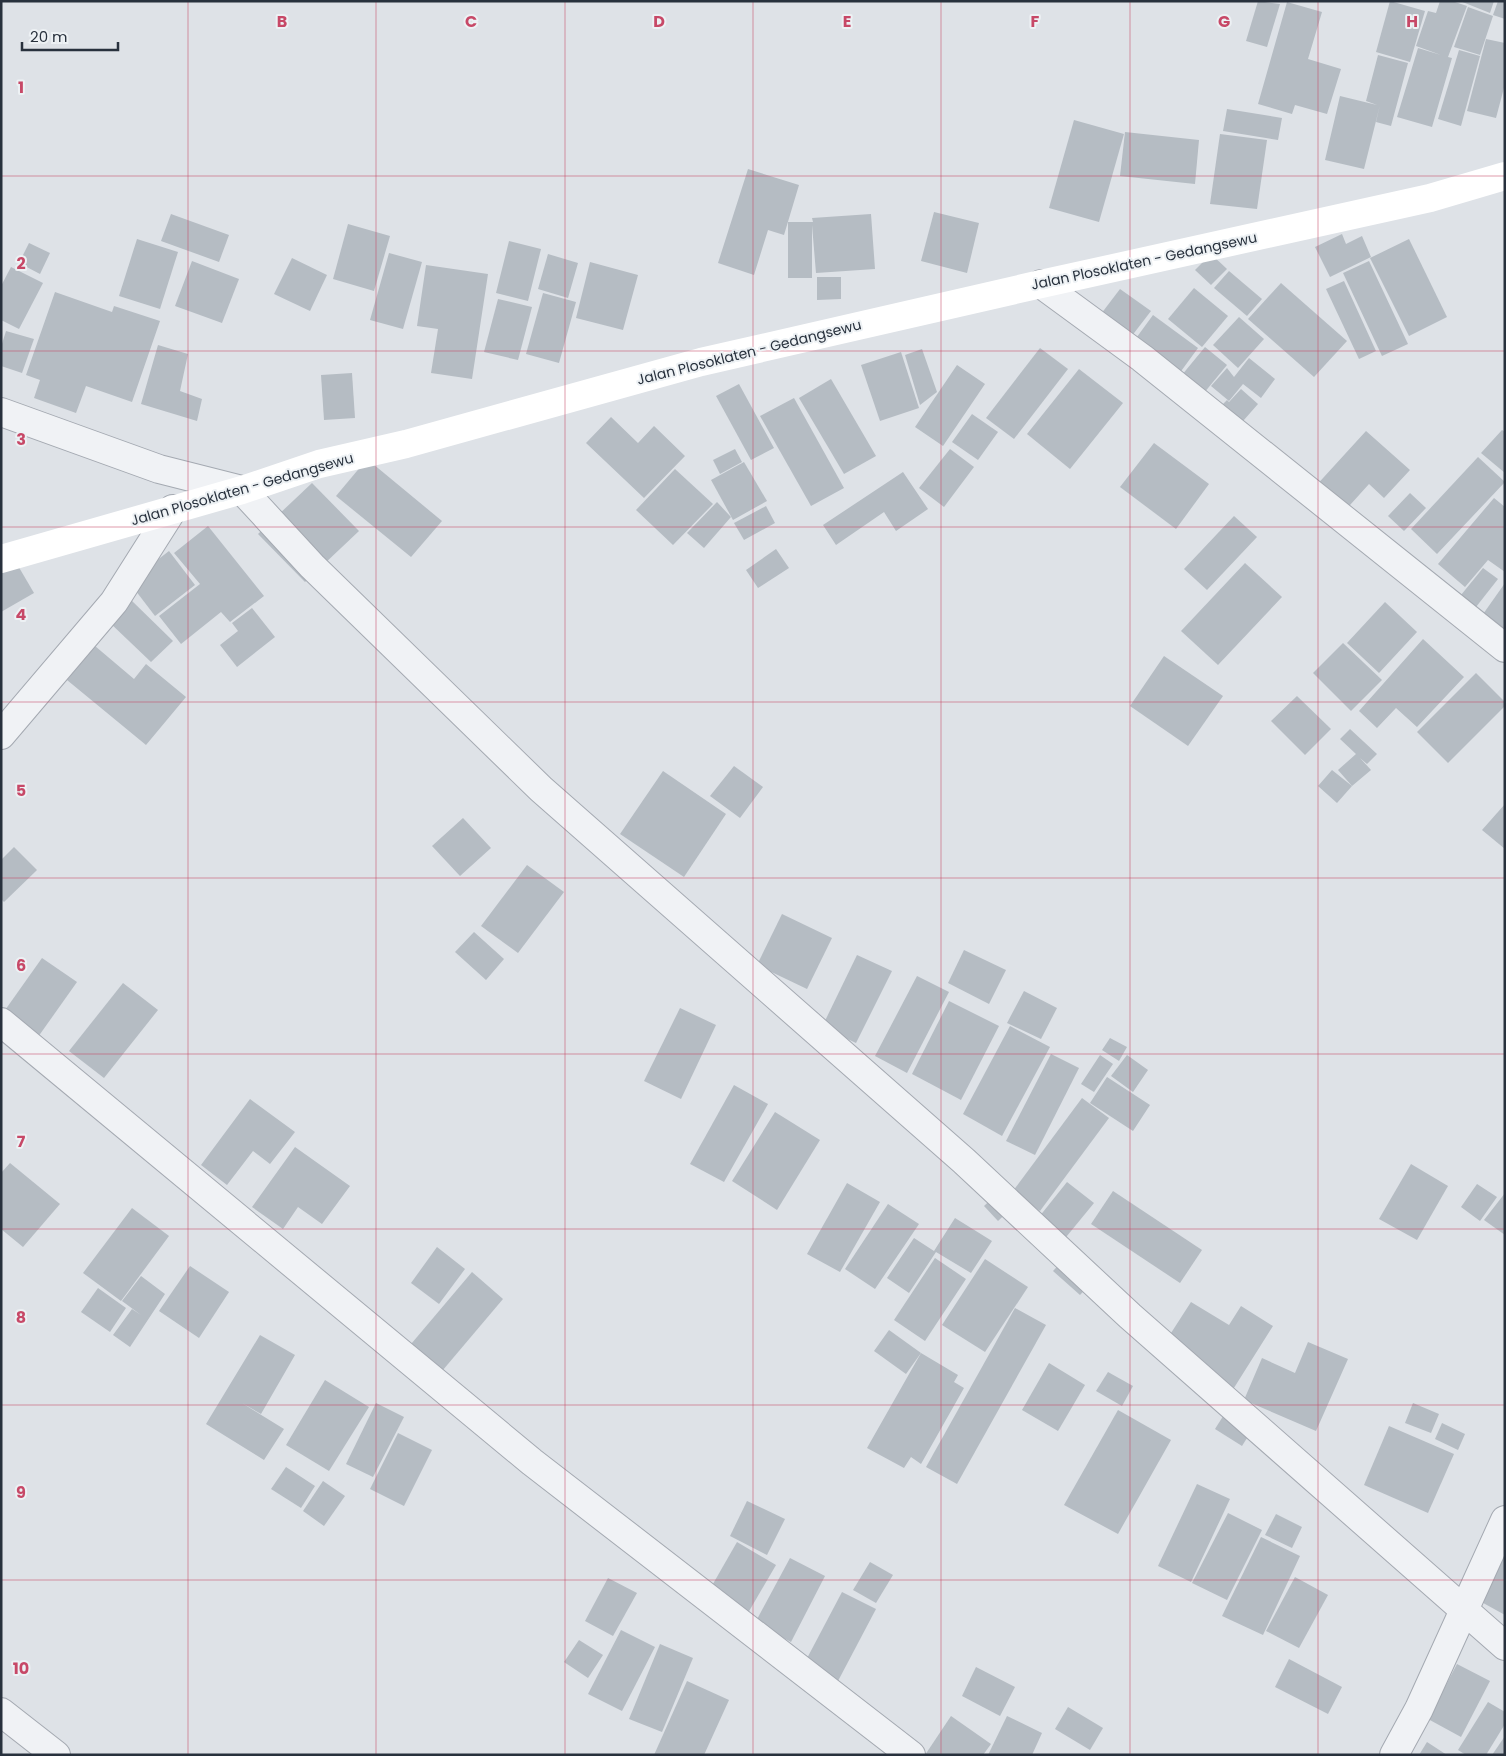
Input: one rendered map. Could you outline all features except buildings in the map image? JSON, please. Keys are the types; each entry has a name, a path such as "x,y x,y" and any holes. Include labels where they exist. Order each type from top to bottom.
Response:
{"main road":[{"name":"Jalan Plosoklaten - Gedangsewu","path":"1,559 242,490 319,464 406,444 701,362 1430,198 1505,176"}],"street":[{"path":"1041,284 1142,358 1505,648"},
{"path":"1,412 159,469 242,490 312,566 541,790 964,1161 1130,1316 1463,1612 1505,1646"},
{"path":"1,735 114,602 173,509"},
{"path":"1,1022 532,1462 911,1755"},
{"path":"1394,1755 1419,1709 1505,1520"},
{"path":"1,1712 56,1755"}]}
